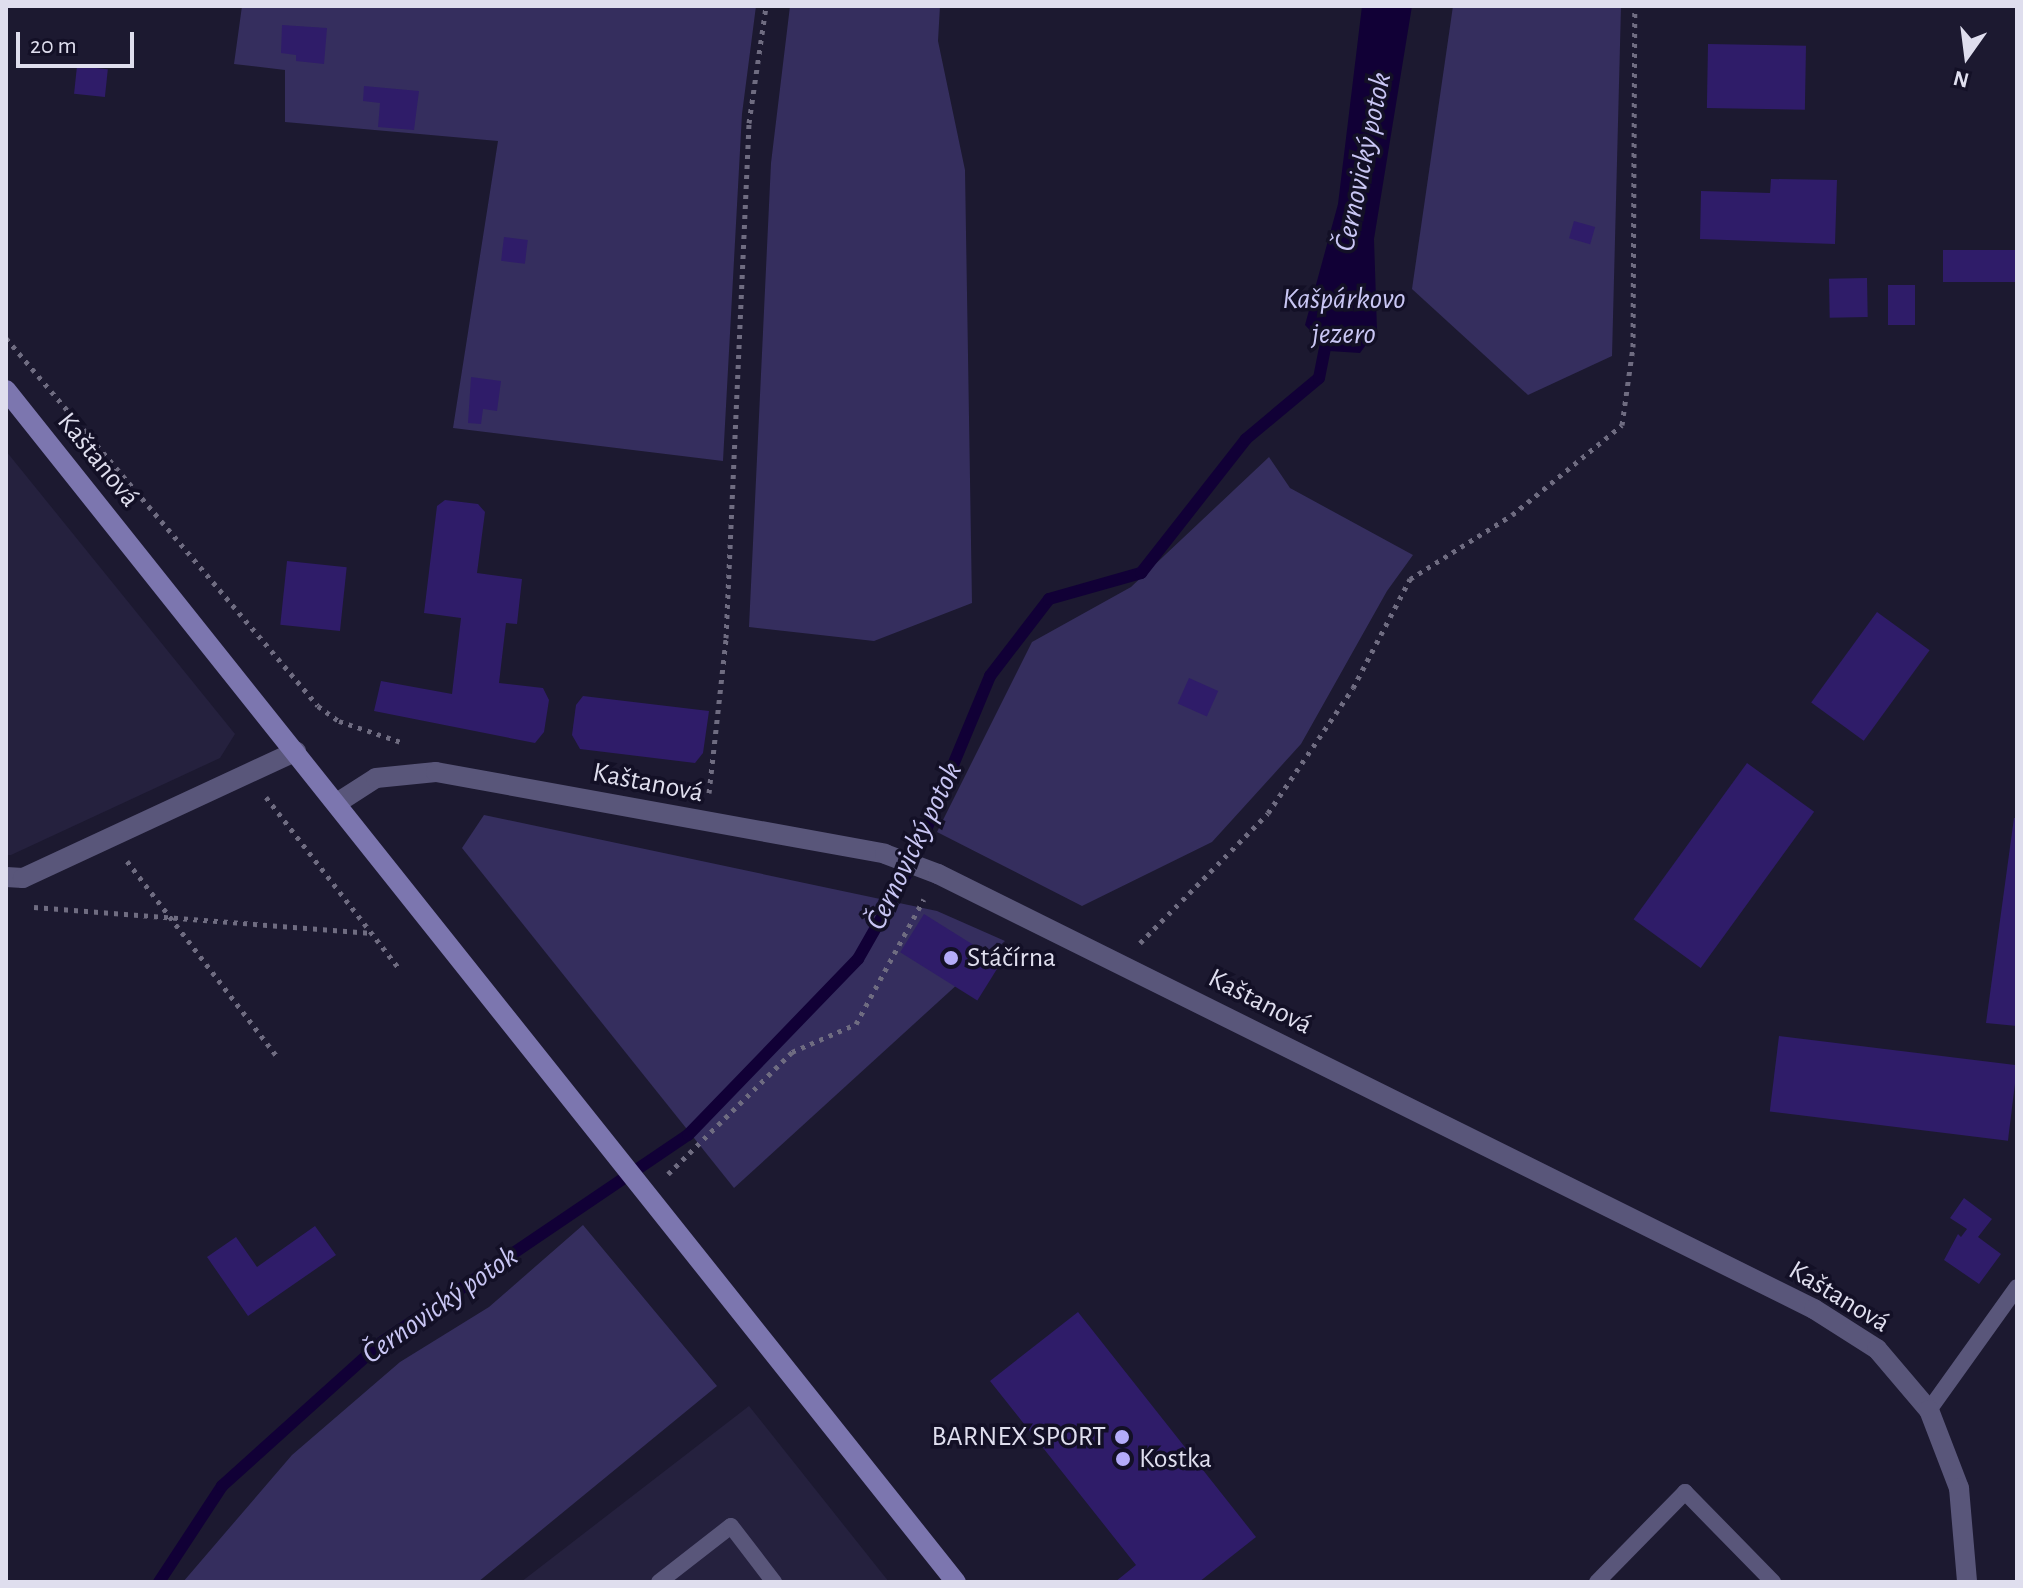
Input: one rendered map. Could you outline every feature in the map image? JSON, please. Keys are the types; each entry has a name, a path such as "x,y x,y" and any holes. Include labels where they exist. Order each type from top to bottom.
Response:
{"main road":[{"name":"Kaštanová","path":"6,390 956,1582"}],"street":[{"path":"6,877 23,878 296,751"},
{"name":"Kaštanová","path":"337,803 376,778 413,771 885,854 938,874 1814,1309 1877,1349 1929,1410 1959,1488 1967,1582"}],"lane":[{"path":"1929,1410 2017,1287"},
{"path":"1597,1582 1685,1492 1773,1582"},
{"path":"659,1582 731,1526 774,1582"}],"path":[{"path":"703,822 709,795 726,638 749,123 766,6"},
{"path":"1120,964 1268,813 1353,688 1410,579 1512,515 1622,425 1633,347 1635,6"},
{"path":"6,338 318,706 339,721 414,746"},
{"path":"247,773 400,970"},
{"path":"693,793 709,795"},
{"path":"109,838 278,1058"},
{"path":"645,1193 698,1148 792,1052 856,1024 938,874"},
{"path":"20,906 372,933"}],"shaded area":[{"path":"242,6 756,6 742,114 723,461 453,428 498,141 285,122 285,70 234,64"},
{"path":"790,6 940,6 938,41 965,170 972,603 874,641 749,627 771,163"},
{"path":"1453,6 1621,6 1612,356 1528,395 1412,289"},
{"path":"6,451 235,734 220,758 11,855 6,855"},
{"path":"1269,457 1290,488 1413,555 1387,591 1301,744 1212,842 1082,906 937,832 1032,642 1131,587"},
{"path":"484,815 937,911 1005,941 734,1188 462,848"},
{"path":"583,1225 717,1386 478,1582 183,1582 292,1455 400,1362 489,1307"},
{"path":"749,1406 889,1582 521,1582"}],"water":[{"name":"Kašpárkovo jezero","path":"1362,6 1412,6 1374,239 1377,330 1360,353 1329,351 1305,325 1338,204"}],"building":[{"path":"282,25 327,28 324,64 296,61 296,55 281,53"},
{"path":"1708,44 1806,46 1805,110 1707,108"},
{"path":"77,66 108,69 105,97 74,94"},
{"path":"364,86 419,91 414,130 378,127 380,103 363,101"},
{"path":"1771,179 1837,180 1835,244 1700,239 1701,191 1770,193"},
{"path":"1574,221 1595,227 1590,244 1569,238"},
{"path":"504,237 528,240 525,264 501,261"},
{"path":"1943,250 2017,250 2017,282 1943,282"},
{"path":"1867,278 1868,317 1830,318 1829,279"},
{"path":"1888,285 1915,285 1915,325 1888,325"},
{"path":"471,377 501,381 497,411 483,409 481,424 468,423"},
{"path":"445,500 478,504 485,512 477,573 522,579 517,624 506,623 499,683 543,688 549,700 544,732 535,743 374,711 381,681 452,694 461,618 424,613 437,506"},
{"path":"287,561 347,567 340,631 280,625"},
{"path":"1877,612 1930,650 1864,741 1811,703"},
{"path":"1189,678 1218,691 1207,717 1178,704"},
{"path":"583,696 709,711 703,753 695,763 580,749 572,735 576,705"},
{"path":"1747,763 1814,812 1701,968 1634,919"},
{"path":"2014,818 2017,818 2017,1026 1986,1023"},
{"name":"Stáčírna","path":"924,914 1001,962 977,1000 900,952"},
{"path":"1779,1036 2017,1065 2008,1141 1770,1111"},
{"path":"1964,1198 1992,1219 1978,1237 2001,1254 1979,1284 1944,1260 1958,1234 1961,1237 1967,1229 1950,1218"},
{"path":"315,1226 336,1255 248,1316 207,1257 236,1237 257,1267"},
{"name":"Kostka","path":"1078,1312 1256,1537 1199,1582 1115,1582 1136,1565 990,1381"}],"waterway":[{"name":"Černovický potok","path":"159,1582 222,1486 382,1342 688,1135 858,959 911,866 990,676 1049,599 1141,573 1246,439 1319,378 1328,333"}],"place":[{"name":"Stáčírna","path":"951,958"},
{"name":"BARNEX SPORT","path":"1122,1437"},
{"name":"Kostka","path":"1123,1459"}]}
